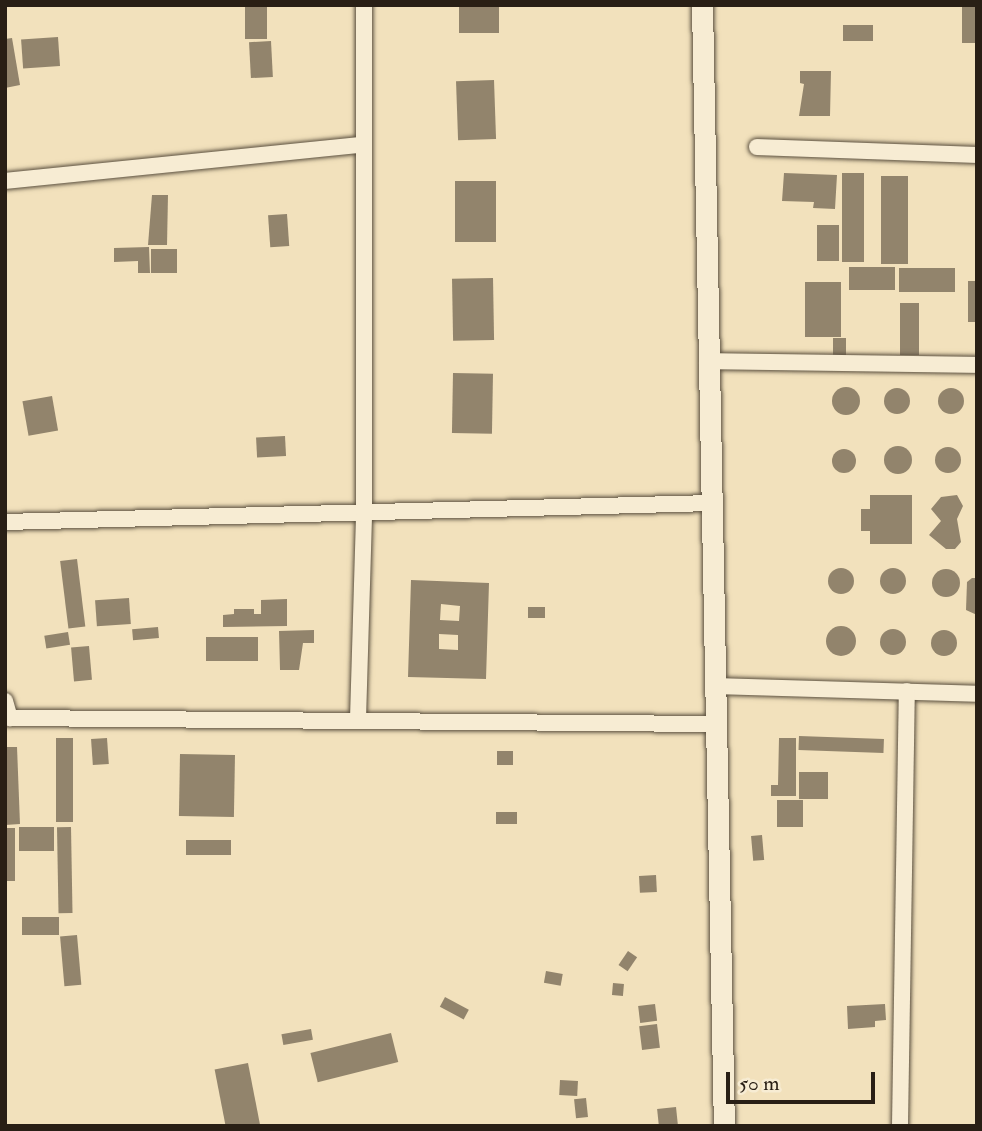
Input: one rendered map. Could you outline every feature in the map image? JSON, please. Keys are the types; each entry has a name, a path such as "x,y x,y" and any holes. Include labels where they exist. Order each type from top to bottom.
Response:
{"main road":[{"path":"702,5 724,1126"}],"street":[{"path":"358,719 365,514 362,145 365,5"},
{"path":"5,181 362,145"},
{"path":"757,147 977,156"},
{"path":"708,361 977,365"},
{"path":"5,522 710,503"},
{"path":"715,686 977,694"},
{"path":"900,1126 907,691"},
{"path":"5,701 10,718 715,724"}],"building":[{"path":"245,5 267,5 267,39 245,39"},
{"path":"459,5 499,5 499,33 459,33"},
{"path":"962,5 977,5 977,43 962,43"},
{"path":"843,25 873,25 873,41 843,41"},
{"path":"58,37 60,66 23,69 21,40"},
{"path":"12,38 20,85 5,88 5,39"},
{"path":"271,41 273,77 251,78 249,42"},
{"path":"800,71 831,71 830,116 799,116 804,84 800,83"},
{"path":"494,80 496,139 458,140 456,81"},
{"path":"784,173 837,175 835,209 813,208 814,202 782,201"},
{"path":"842,173 864,173 864,262 842,262"},
{"path":"881,176 908,176 908,264 881,264"},
{"path":"455,181 496,181 496,242 455,242"},
{"path":"152,195 168,195 167,245 148,245"},
{"path":"287,214 289,246 270,247 268,215"},
{"path":"817,225 839,225 839,261 817,261"},
{"path":"149,247 150,273 138,273 138,261 114,262 114,248"},
{"path":"151,249 177,249 177,273 151,273"},
{"path":"849,267 895,267 895,290 849,290"},
{"path":"899,268 955,268 955,292 899,292"},
{"path":"493,278 494,340 453,341 452,279"},
{"path":"968,281 977,281 977,322 968,322"},
{"path":"805,282 841,282 841,337 805,337"},
{"path":"900,303 919,303 919,355 900,355"},
{"path":"833,338 846,338 846,355 833,355"},
{"path":"453,373 493,374 492,434 452,433"},
{"path":"846,387 856,391 860,401 856,411 846,415 836,411 832,401 836,391"},
{"path":"897,388 906,392 910,401 906,410 897,414 888,410 884,401 888,392"},
{"path":"951,388 960,392 964,401 960,410 951,414 942,410 938,401 942,392"},
{"path":"52,396 58,430 29,436 22,401"},
{"path":"285,436 286,456 257,457 256,438"},
{"path":"898,446 908,450 912,460 908,470 898,474 888,470 884,460 888,450"},
{"path":"948,447 957,451 961,460 957,469 948,473 939,469 935,460 939,451"},
{"path":"844,449 853,452 856,461 853,470 844,473 835,470 832,461 835,452"},
{"path":"870,495 912,495 912,544 870,544 870,531 861,531 861,509 870,509"},
{"path":"957,495 963,506 957,519 961,542 955,549 946,549 929,535 941,521 931,509 941,497"},
{"path":"77,559 85,626 68,629 60,561"},
{"path":"841,568 850,572 854,581 850,590 841,594 832,590 828,581 832,572"},
{"path":"893,568 902,572 906,581 902,590 893,594 884,590 880,581 884,572"},
{"path":"946,569 956,573 960,583 956,593 946,597 936,593 932,583 936,573"},
{"path":"977,578 977,615 966,610 967,582"},
{"path":"411,580 489,583 486,679 408,677","holes":["441,604 460,606 459,621 440,620","439,634 458,635 458,650 439,649"]},
{"path":"129,598 131,624 97,626 95,600"},
{"path":"287,599 287,626 223,627 223,615 234,614 234,609 254,609 254,614 261,614 261,600"},
{"path":"528,607 545,607 545,618 528,618"},
{"path":"841,626 851,631 856,641 851,651 841,656 831,651 826,641 831,631"},
{"path":"158,627 159,638 133,640 132,629"},
{"path":"893,629 902,633 906,642 902,651 893,655 884,651 880,642 884,633"},
{"path":"314,630 314,643 303,643 299,670 280,670 279,631"},
{"path":"944,630 953,634 957,643 953,652 944,656 935,652 931,643 935,634"},
{"path":"68,632 70,645 46,649 44,636"},
{"path":"206,637 258,637 258,661 206,661"},
{"path":"89,646 92,680 74,681 71,648"},
{"path":"799,736 884,739 883,753 799,750"},
{"path":"56,738 73,738 73,822 56,822"},
{"path":"107,738 109,764 93,765 91,739"},
{"path":"779,738 796,738 796,796 771,796 771,785 778,785"},
{"path":"5,747 17,747 20,824 5,825"},
{"path":"497,751 513,751 513,765 497,765"},
{"path":"180,754 235,755 234,817 179,816"},
{"path":"799,772 828,772 828,799 799,799"},
{"path":"777,800 803,800 803,827 777,827"},
{"path":"496,812 517,812 517,824 496,824"},
{"path":"19,827 54,827 54,851 19,851"},
{"path":"57,827 71,827 73,913 59,913"},
{"path":"5,828 15,828 15,881 5,881"},
{"path":"762,835 764,860 753,861 751,836"},
{"path":"186,840 231,840 231,855 186,855"},
{"path":"656,875 657,892 640,893 639,876"},
{"path":"22,917 59,917 59,935 22,935"},
{"path":"77,935 81,985 64,986 60,936"},
{"path":"628,951 637,957 628,971 618,965"},
{"path":"546,971 563,974 561,986 544,983"},
{"path":"613,983 624,984 623,996 612,995"},
{"path":"445,997 469,1010 464,1019 440,1007"},
{"path":"655,1004 657,1021 640,1023 638,1006"},
{"path":"885,1004 886,1020 875,1021 875,1027 848,1029 847,1006"},
{"path":"657,1024 660,1048 642,1050 639,1026"},
{"path":"311,1029 313,1040 283,1045 281,1034"},
{"path":"391,1033 398,1062 318,1082 310,1053"},
{"path":"248,1063 260,1126 226,1126 215,1069"},
{"path":"560,1080 578,1081 577,1096 559,1095"},
{"path":"586,1098 588,1117 576,1118 574,1099"},
{"path":"676,1107 678,1126 659,1126 657,1109"}]}
